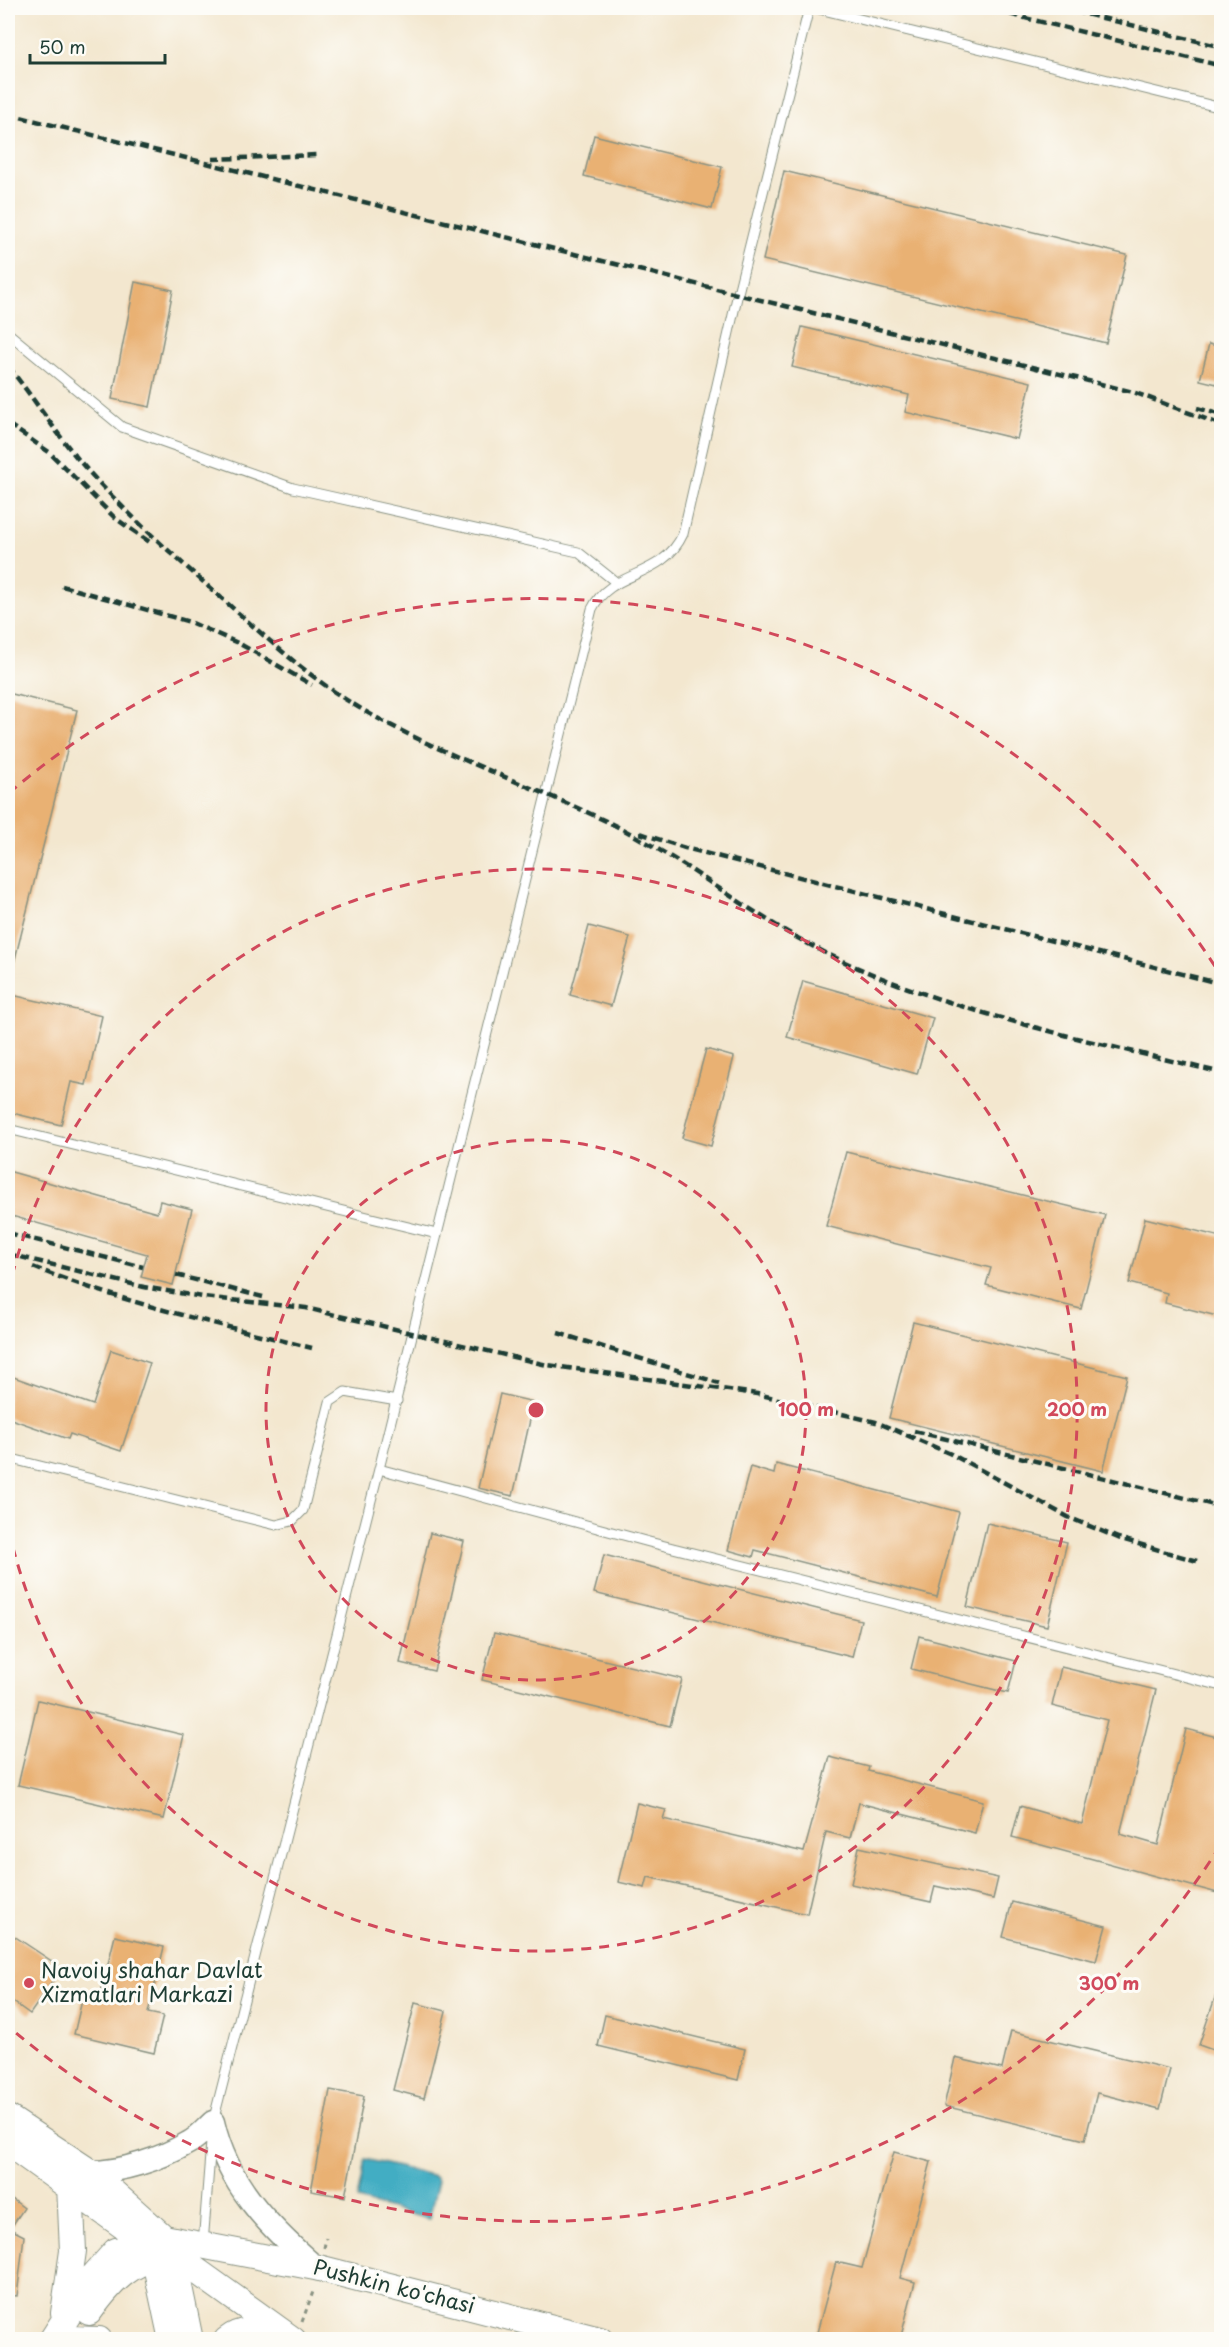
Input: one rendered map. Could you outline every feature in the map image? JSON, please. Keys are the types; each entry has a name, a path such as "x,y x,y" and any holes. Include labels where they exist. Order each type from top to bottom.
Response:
{"main road":[{"path":"8,2118 80,2179 287,2336"},
{"path":"8,2143 80,2179"},
{"path":"63,2336 74,2252 80,2179"},
{"path":"63,2336 108,2286 128,2268 171,2250"},
{"path":"171,2250 168,2310 172,2340"},
{"path":"171,2250 190,2340"},
{"name":"Pushkin ko'chasi","path":"171,2250 315,2267 600,2340"},
{"path":"227,2340 233,2334 251,2330 287,2336"},
{"path":"63,2336 99,2340"}],"street":[{"path":"80,2179 135,2164 190,2143 213,2122 220,2151 232,2176 280,2236 315,2267"}],"lane":[{"path":"171,2250 213,2122 380,1469 592,609 596,601 617,583 663,562 676,550 683,534 741,282 808,8"},
{"path":"815,8 1221,108"},
{"path":"8,333 122,427 293,488 578,552 617,583"},
{"path":"8,1129 437,1234"},
{"path":"8,1458 276,1525 292,1521 303,1510 330,1402 345,1392 397,1401"},
{"path":"380,1469 660,1545 1221,1686"}],"water":[{"path":"365,2159 435,2176 438,2180 429,2219 357,2200"}],"building":[{"path":"594,135 722,167 712,209 584,176"},
{"path":"784,171 1127,255 1106,343 763,260"},
{"path":"135,282 173,290 150,407 112,399"},
{"path":"802,327 1031,382 1017,439 905,412 909,395 792,367"},
{"path":"1209,344 1221,347 1221,385 1200,380"},
{"path":"8,693 77,710 13,967 8,966"},
{"path":"589,926 630,937 611,1006 570,995"},
{"path":"803,981 933,1018 917,1074 787,1037"},
{"path":"8,994 102,1016 86,1085 71,1082 61,1125 8,1112"},
{"path":"706,1049 734,1057 711,1146 682,1138"},
{"path":"846,1152 1105,1215 1081,1309 986,1285 991,1268 826,1226"},
{"path":"8,1171 157,1213 160,1201 192,1209 173,1285 141,1277 147,1254 8,1215"},
{"path":"1145,1218 1221,1237 1221,1317 1165,1303 1167,1293 1129,1283"},
{"path":"913,1322 1127,1376 1103,1471 889,1418"},
{"path":"111,1350 150,1363 121,1451 70,1434 68,1439 8,1418 8,1375 93,1405"},
{"path":"500,1394 534,1402 513,1496 478,1488"},
{"path":"776,1464 959,1512 937,1597 755,1550 753,1557 728,1550 750,1467 774,1474"},
{"path":"987,1523 1067,1542 1047,1626 967,1607"},
{"path":"430,1533 464,1541 434,1671 400,1663"},
{"path":"604,1555 861,1620 852,1657 594,1593"},
{"path":"494,1633 682,1679 670,1726 482,1680"},
{"path":"919,1636 1016,1661 1008,1693 911,1669"},
{"path":"1061,1667 1156,1690 1120,1834 1158,1845 1186,1729 1221,1738 1221,1894 1012,1837 1020,1806 1082,1824 1107,1720 1052,1706"},
{"path":"38,1700 184,1735 164,1819 18,1785"},
{"path":"830,1757 869,1767 868,1771 983,1801 975,1833 859,1803 850,1838 826,1832 807,1914 648,1877 645,1888 618,1882 637,1803 666,1810 663,1819 804,1852"},
{"path":"859,1847 998,1878 993,1899 935,1886 931,1902 851,1884"},
{"path":"1012,1902 1106,1926 1096,1961 1003,1937"},
{"name":"Navoiy shahar Davlat Xizmatlari Markazi","path":"8,1932 62,1968 30,2014 8,1998"},
{"path":"115,1936 164,1947 148,2013 163,2016 154,2053 74,2034 83,1996 99,2000"},
{"path":"1219,1986 1221,1987 1221,2053 1199,2045"},
{"path":"415,2003 446,2011 424,2098 393,2090"},
{"path":"605,2015 745,2049 738,2080 598,2046"},
{"path":"1011,2031 1170,2069 1160,2109 1097,2093 1085,2140 944,2106 955,2058 1002,2069"},
{"path":"330,2090 364,2096 345,2197 311,2191"},
{"path":"894,2152 931,2162 900,2278 915,2282 900,2340 815,2340 836,2262 862,2268"},
{"path":"8,2196 24,2208 10,2229 24,2236 17,2296 8,2295"}],"railway":[{"path":"984,8 1222,66"},
{"path":"1061,8 1222,47"},
{"path":"1214,8 1222,9"},
{"path":"8,114 1133,392 1222,425"},
{"path":"212,159 317,155"},
{"path":"8,366 80,461 140,524 292,660 363,710 424,742 581,810 639,838 764,918 816,948 863,970 963,1007 1014,1022 1222,1073"},
{"path":"1197,408 1222,415"},
{"path":"8,424 49,452 115,518 151,543"},
{"path":"62,586 190,622 240,644 312,685"},
{"path":"640,833 685,848 1222,984"},
{"path":"8,1233 143,1267"},
{"path":"8,1254 144,1287 203,1297 306,1308 547,1365 757,1394 876,1422 951,1454 1068,1517 1118,1538 1197,1561"},
{"path":"33,1267 136,1302 312,1348"},
{"path":"176,1275 263,1297"},
{"path":"558,1333 719,1383"},
{"path":"914,1431 1222,1507"}],"place":[{"name":"Navoiy shahar Davlat Xizmatlari Markazi","path":"29,1983"}]}
